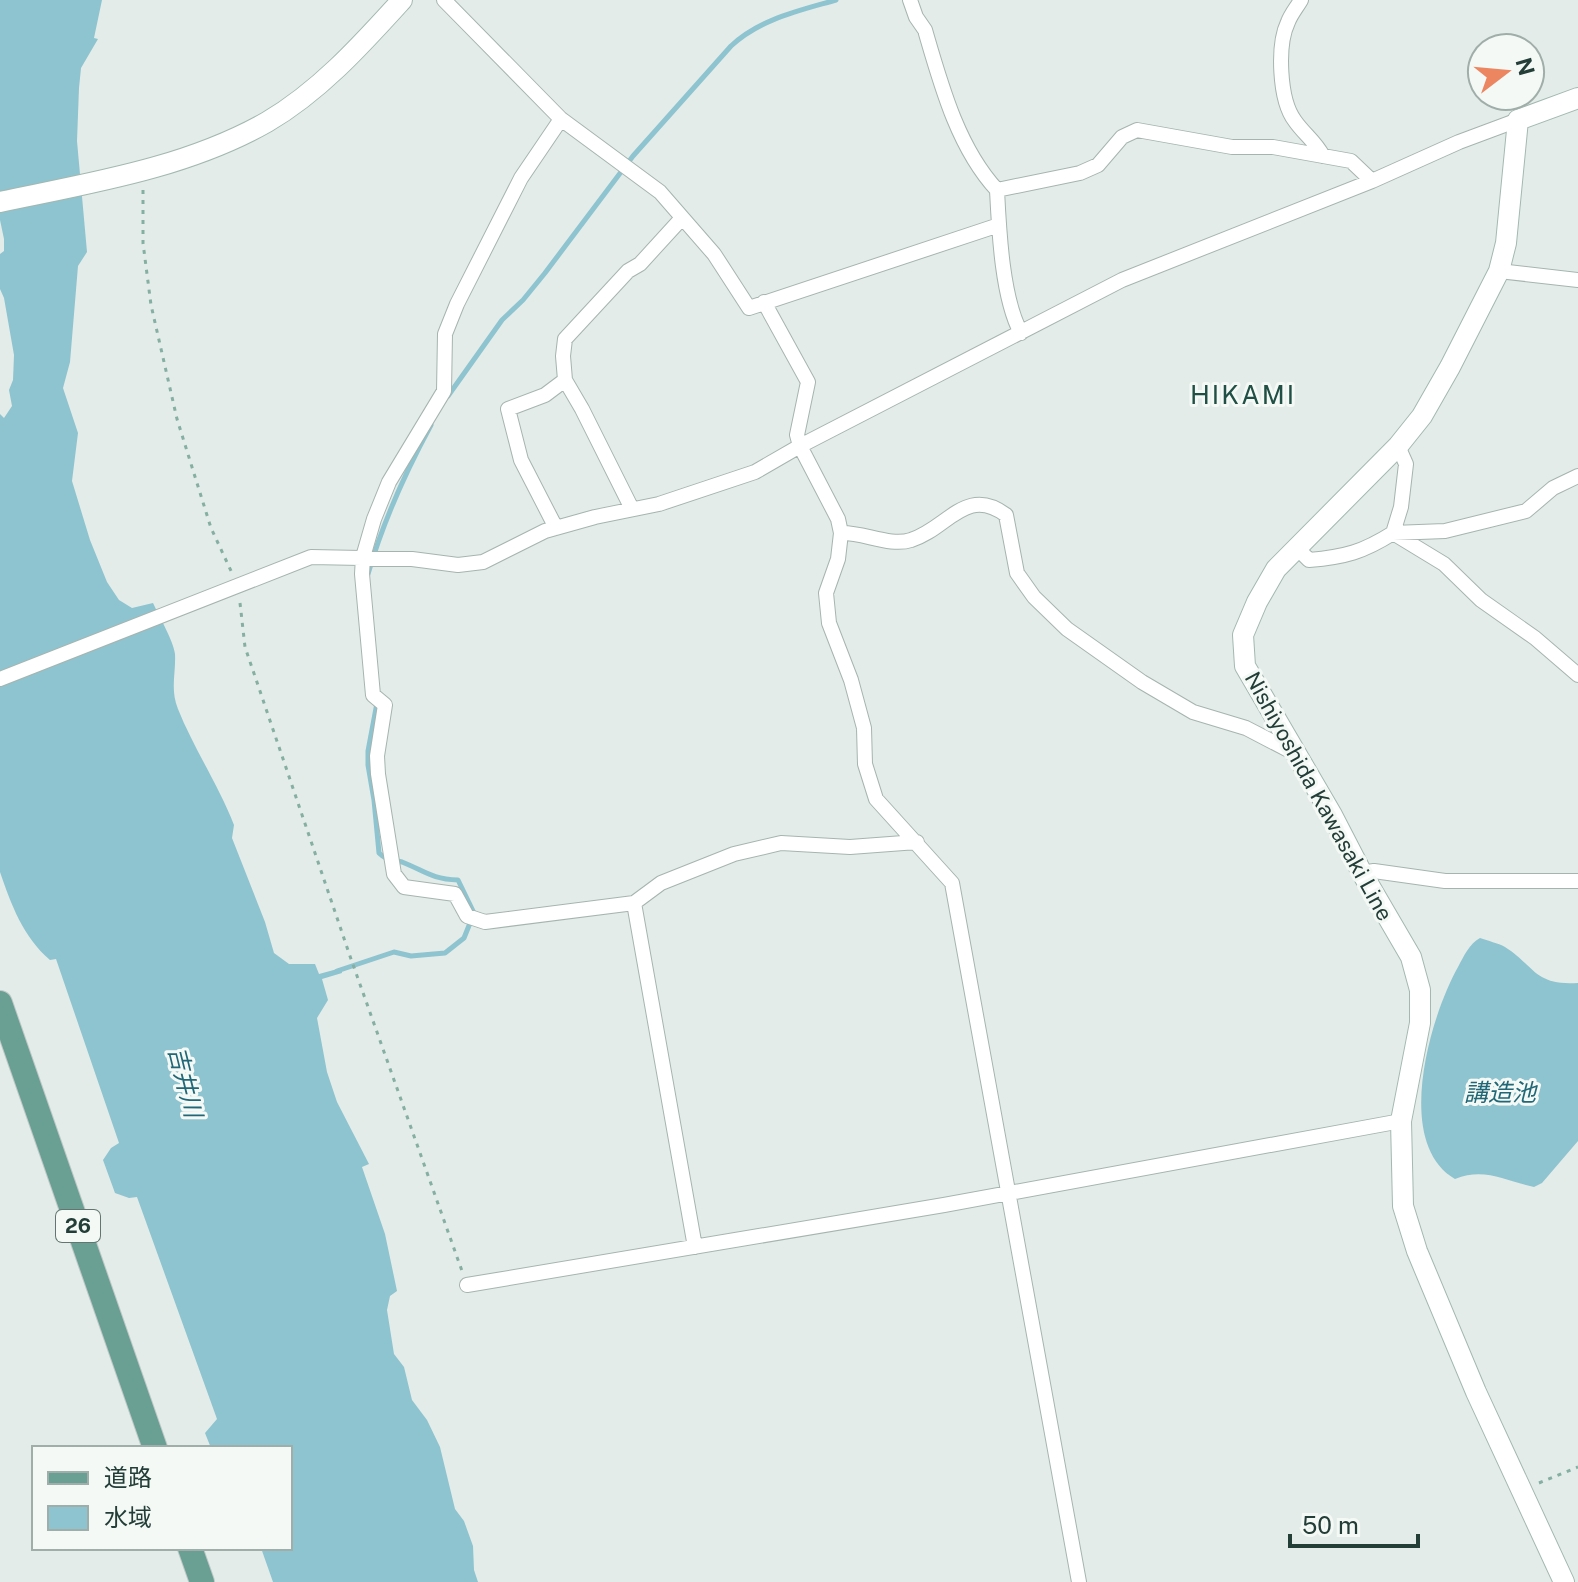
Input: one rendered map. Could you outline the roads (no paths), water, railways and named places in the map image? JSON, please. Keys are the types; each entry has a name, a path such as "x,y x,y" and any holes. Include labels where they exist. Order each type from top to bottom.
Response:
{"main road":[{"path":"0,202 138,173 208,149 267,122 321,83 402,0"},
{"path":"1518,120 1578,98"},
{"name":"Nishiyoshida Kawasaki Line","path":"1518,120 1506,243 1499,271 1450,367 1422,416 1398,446 1276,569 1243,635 1245,666 1411,957 1420,990 1420,1023 1401,1121 1403,1206 1417,1251 1476,1392 1564,1582"},
{"name":"26","path":"0,1003 154,1446"},
{"path":"191,1550 202,1582"}],"street":[{"path":"444,0 561,119 660,192 714,254 749,308 999,225"},
{"path":"910,0 925,30 967,147 982,174 997,190 1013,319 1021,333"},
{"path":"1301,0 1286,24 1280,73 1286,105 1295,121 1316,142 1323,156"},
{"path":"561,119 521,178 457,304 445,334 444,391 389,482 363,557 373,695 385,705 377,756 394,874 404,887 455,894 467,916 485,922 634,903 661,883 746,851 781,843 850,847 917,842"},
{"path":"0,679 311,557 412,559 458,565 483,562 556,528 659,504 755,472 1122,280 1518,120"},
{"path":"997,190 1080,173 1098,165 1122,137 1137,130 1232,147 1273,147 1351,161 1372,181"},
{"path":"632,509 565,380 565,339 682,218"},
{"path":"1499,271 1578,280"},
{"path":"764,302 808,382 797,435 838,519 841,533 838,559 826,593 829,623 851,680 864,728 865,764 876,799 952,883 1079,1582"},
{"path":"556,528 521,460 508,409 545,395 565,380"},
{"path":"1393,533 1401,507 1406,464 1398,446"},
{"path":"1296,547 1309,560 1331,558 1365,550 1393,533 1445,531 1526,511 1553,488 1578,476"},
{"path":"841,533 910,541 957,512 979,503 994,506 1006,515 1017,573 1034,597 1067,629 1142,682 1193,712 1246,728 1298,755"},
{"path":"1393,533 1444,564 1481,600 1535,638 1578,675"},
{"path":"1362,873 1374,871 1445,881 1578,881"},
{"path":"634,903 695,1247"},
{"path":"467,1285 1009,1193 1401,1121"}],"water":[{"name":"吉井川","path":"0,0 102,0 94,38 98,39 81,68 79,88 77,141 87,252 78,266 70,362 63,388 78,433 72,481 107,582 119,600 132,608 153,603 169,636 175,654 174,688 178,709 234,825 232,838 274,953 289,964 315,964 319,974 341,968 342,973 322,979 328,1000 317,1018 327,1072 337,1102 369,1164 362,1167 385,1234 397,1291 390,1296 387,1310 394,1354 404,1367 412,1400 427,1420 440,1447 455,1509 464,1521 473,1546 478,1582 273,1582 262,1550 292,1550 292,1446 210,1446 205,1433 217,1419 137,1197 129,1198 115,1193 103,1160 119,1143 56,959 50,960 32,941 14,908 0,872 0,414 4,418 12,406 9,390 13,380 14,355 0,289 0,254 4,251 4,239 0,220"},
{"name":"講造池","path":"1480,938 1505,947 1543,978 1578,983 1578,1141 1542,1183 1534,1187 1486,1175 1455,1179 1436,1162 1425,1138 1421,1109 1428,1047 1447,989 1467,951"}],"waterway":[{"path":"448,396 502,320 545,273 633,156 731,46 767,22 836,0"},
{"path":"368,574 395,498 431,425"},
{"path":"337,971 394,952 411,956 445,953 464,938 474,913 458,880 434,876 387,859 379,853 368,765 377,703"}],"district":[{"name":"HIKAMI","path":"1243,395"}]}
